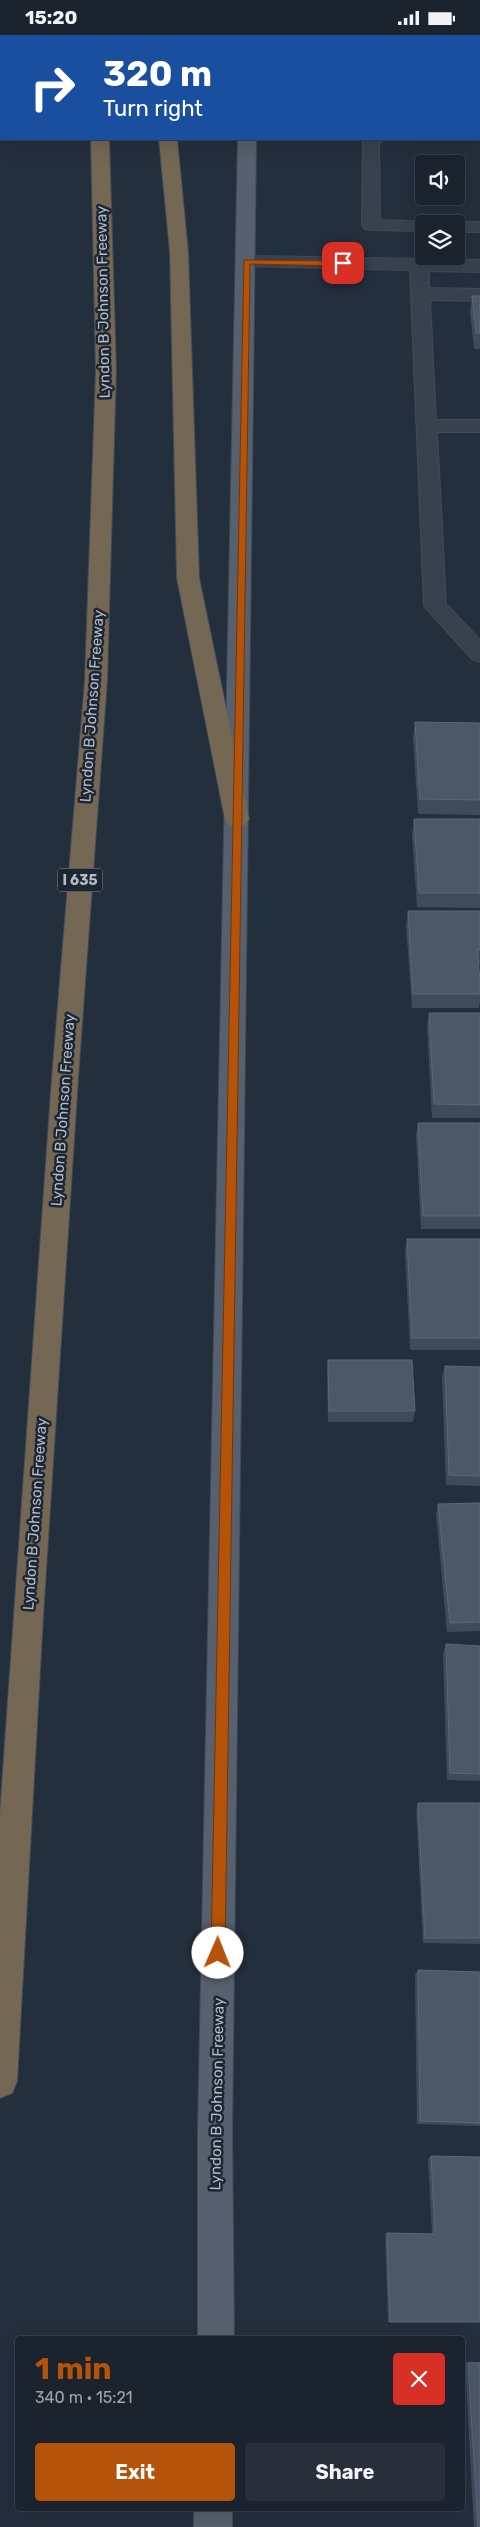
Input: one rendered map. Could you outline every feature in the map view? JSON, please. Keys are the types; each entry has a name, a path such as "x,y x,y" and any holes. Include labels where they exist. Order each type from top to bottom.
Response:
{"highway":[{"name":"Lyndon B Johnson Freeway","path":"0,2081 28,1615 64,1088 96,680 106,371 100,140"},
{"path":"168,140 179,252 188,578 238,819"}],"main road":[{"name":"Lyndon B Johnson Freeway","path":"216,2336 215,2122 247,262 247,140"},
{"path":"213,2511 213,2527"}],"lane":[{"path":"372,140 370,141 371,225 415,226"},
{"path":"465,227 480,227"},
{"path":"247,262 415,265"},
{"path":"480,266 419,265 435,606 480,654"},
{"path":"421,294 480,295"},
{"path":"426,426 480,425"}],"building":[{"path":"472,296 480,296 480,333 476,333"},
{"path":"415,722 480,723 480,800 420,799"},
{"path":"414,819 480,819 480,893 419,893"},
{"path":"408,911 480,911 480,950 477,950 480,994 413,994"},
{"path":"429,1013 480,1013 480,1105 434,1104"},
{"path":"418,1123 480,1123 480,1216 423,1216"},
{"path":"407,1239 480,1239 480,1338 412,1338"},
{"path":"328,1360 412,1360 415,1411 329,1411"},
{"path":"445,1366 480,1367 480,1476 449,1475"},
{"path":"480,1503 480,1622 450,1623 438,1504"},
{"path":"446,1644 480,1646 480,1774 450,1773"},
{"path":"418,1803 480,1803 480,1938 425,1938"},
{"path":"418,1970 480,1972 480,2123 420,2121"},
{"path":"431,2156 480,2157 480,2322 390,2322 387,2233 435,2234"},
{"path":"468,2363 480,2363 480,2527 478,2527"}],"route":[{"path":"218,1953 247,262 343,263"}]}
